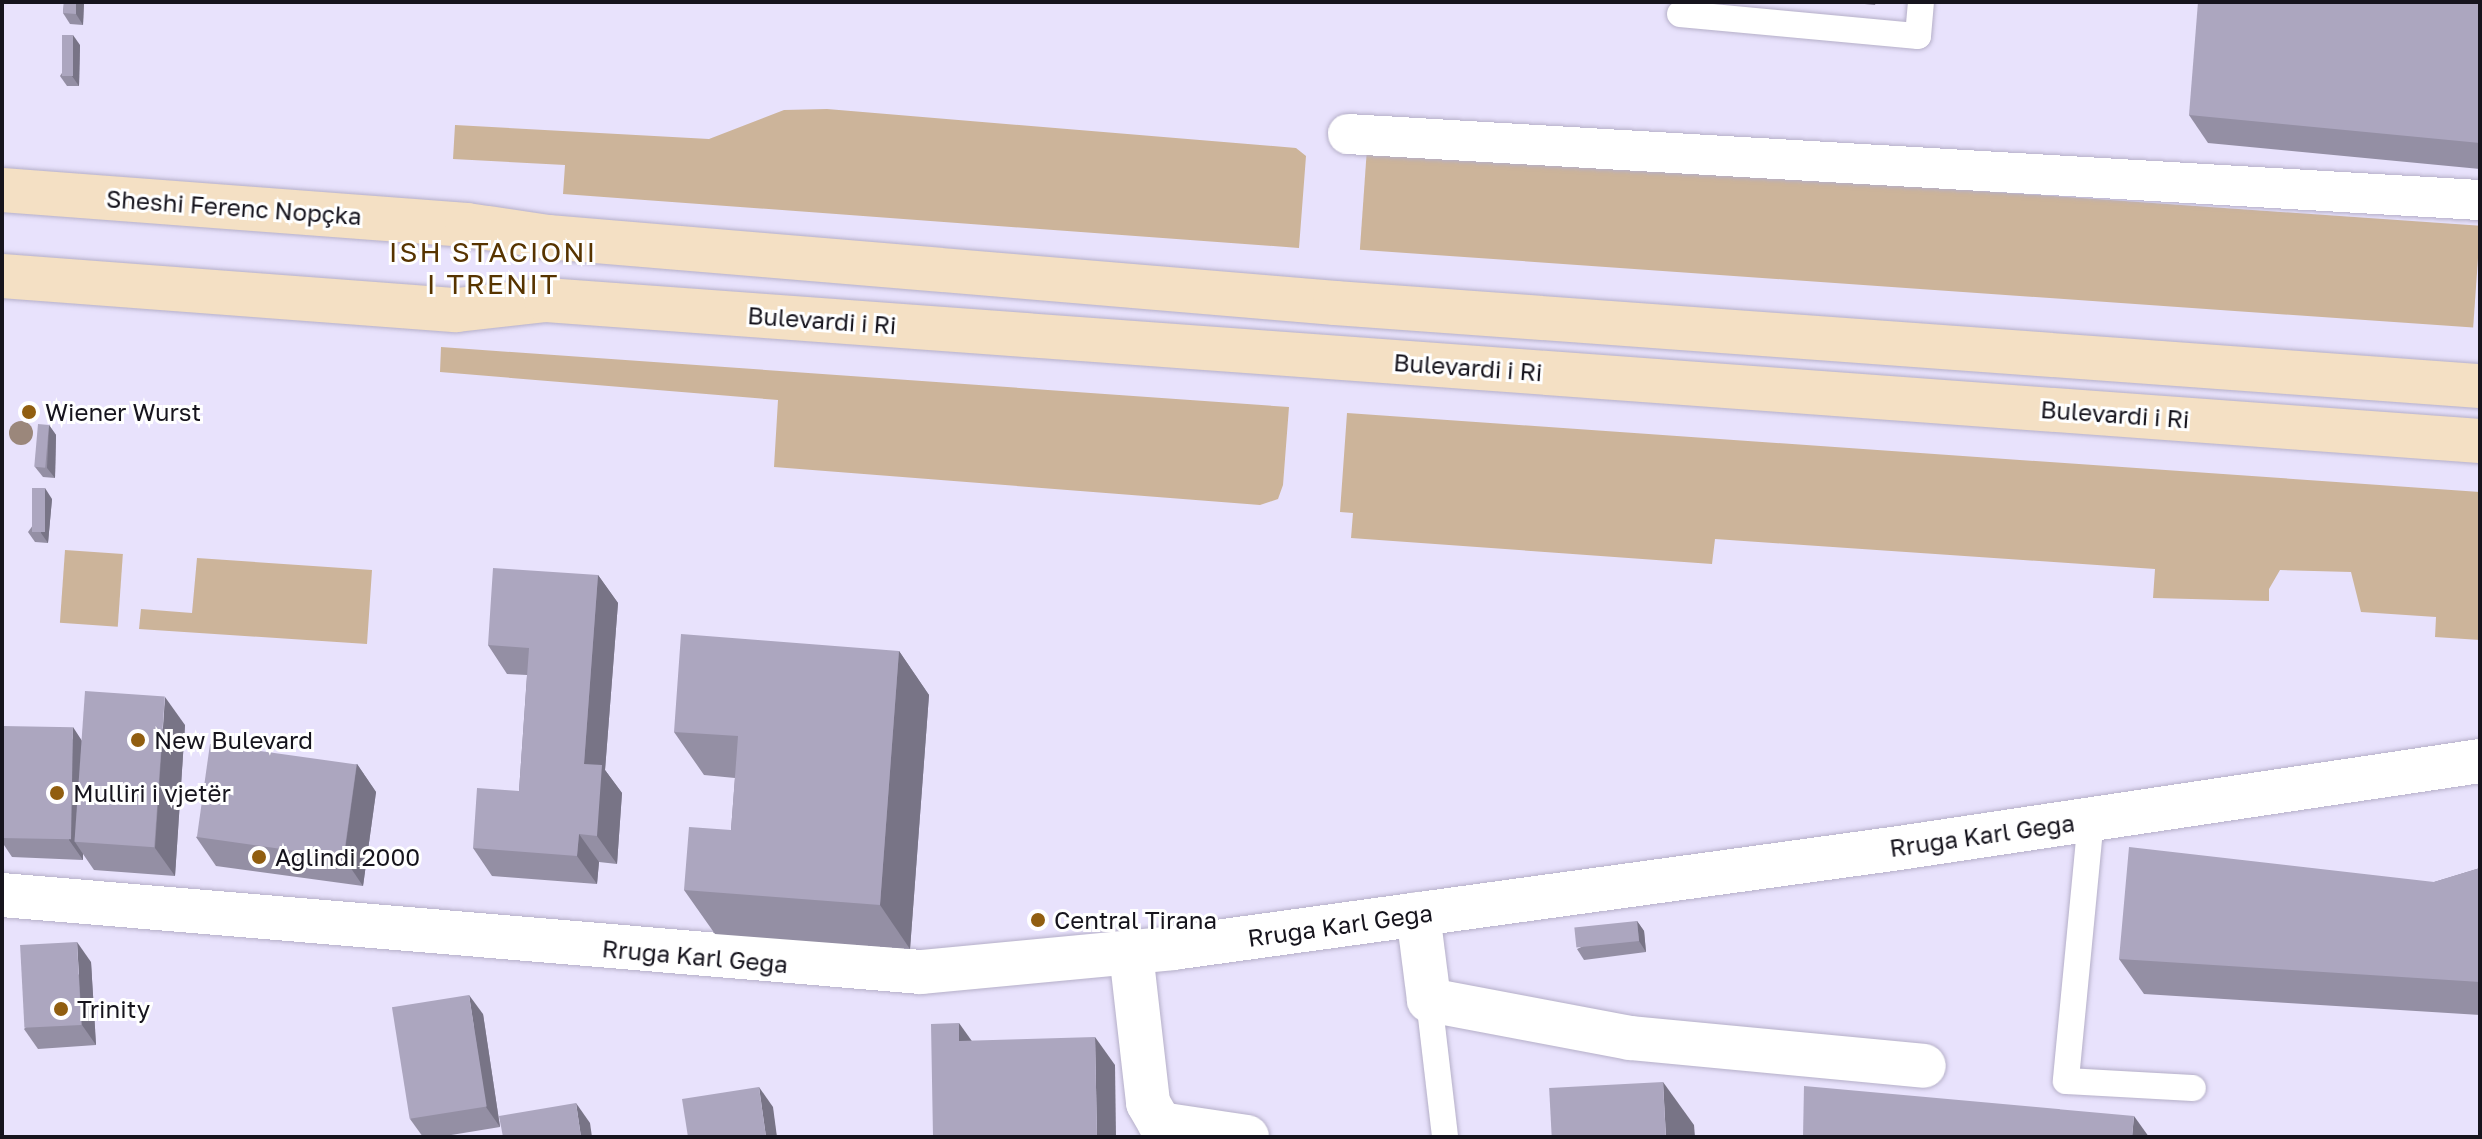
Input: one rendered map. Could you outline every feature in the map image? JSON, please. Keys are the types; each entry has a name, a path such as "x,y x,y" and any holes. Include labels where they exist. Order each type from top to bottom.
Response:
{"main road":[{"name":"Sheshi Ferenc Nopçka","path":"2,190 467,225 548,237 1335,303 2480,386"},
{"name":"Bulevardi i Ri","path":"2,276 457,310 546,300 2480,441"}],"street":[{"path":"1348,134 2480,200"},
{"name":"Rruga Karl Gega","path":"2,895 878,971 921,972 1131,953 2091,819 2480,761"},
{"path":"1418,914 1429,1000 1630,1038 1924,1066"},
{"path":"1131,953 1153,1130 1247,1137"}],"lane":[{"path":"1680,14 1918,36 1921,2"},
{"path":"2091,819 2066,1081 2193,1088"},
{"path":"1429,1000 1445,1137"}],"shaded area":[{"path":"827,109 1296,148 1306,156 1299,248 563,194 565,165 453,159 455,125 709,139 784,110"},
{"path":"1367,148 2480,226 2473,328 1360,250"},
{"path":"441,347 1289,407 1283,485 1278,499 1260,505 774,467 778,400 440,372"},
{"path":"1347,413 2480,492 2480,640 2435,637 2436,617 2361,612 2351,572 2280,570 2269,589 2269,601 2153,598 2155,569 1715,539 1712,564 1351,538 1353,513 1340,512"},
{"path":"65,550 123,554 118,627 60,623"},
{"path":"197,558 372,570 367,644 139,629 141,609 192,613"}],"building":[{"path":"64,2 76,2 76,14 63,13"},
{"path":"2198,2 2480,2 2480,143 2189,115"},
{"path":"62,35 73,35 73,76 62,76"},
{"path":"38,424 49,425 45,468 34,467"},
{"path":"32,488 45,488 45,532 32,532"},
{"path":"493,568 598,575 584,764 602,765 597,836 579,834 577,856 473,848 477,788 519,791 529,648 488,645"},
{"path":"681,634 899,651 880,905 684,890 689,827 731,830 738,736 674,732"},
{"path":"85,691 165,697 154,847 74,842"},
{"path":"2,726 73,727 71,839 2,838"},
{"path":"210,744 357,765 343,858 197,837"},
{"path":"2129,847 2434,882 2480,868 2480,982 2119,959"},
{"path":"1637,921 1639,941 1576,947 1574,928"},
{"path":"77,942 81,1025 24,1028 20,945"},
{"path":"469,995 487,1107 410,1119 392,1007"},
{"path":"959,1023 959,1041 1095,1037 1097,1137 933,1137 931,1024"},
{"path":"1663,1082 1666,1137 1552,1137 1549,1088"},
{"path":"1804,1086 2134,1116 2132,1137 1803,1137"},
{"path":"759,1087 766,1137 688,1137 682,1099"},
{"path":"576,1103 581,1137 503,1137 499,1116"}],"place":[{"name":"Wiener Wurst","path":"29,412"},
{"name":"New Bulevard","path":"138,740"},
{"name":"Mulliri i vjetër","path":"57,793"},
{"name":"Aglindi 2000","path":"259,857"},
{"name":"Central Tirana","path":"1038,920"},
{"name":"Trinity","path":"61,1009"}],"district":[{"name":"ISH STACIONI I TRENIT","path":"493,268"}]}
